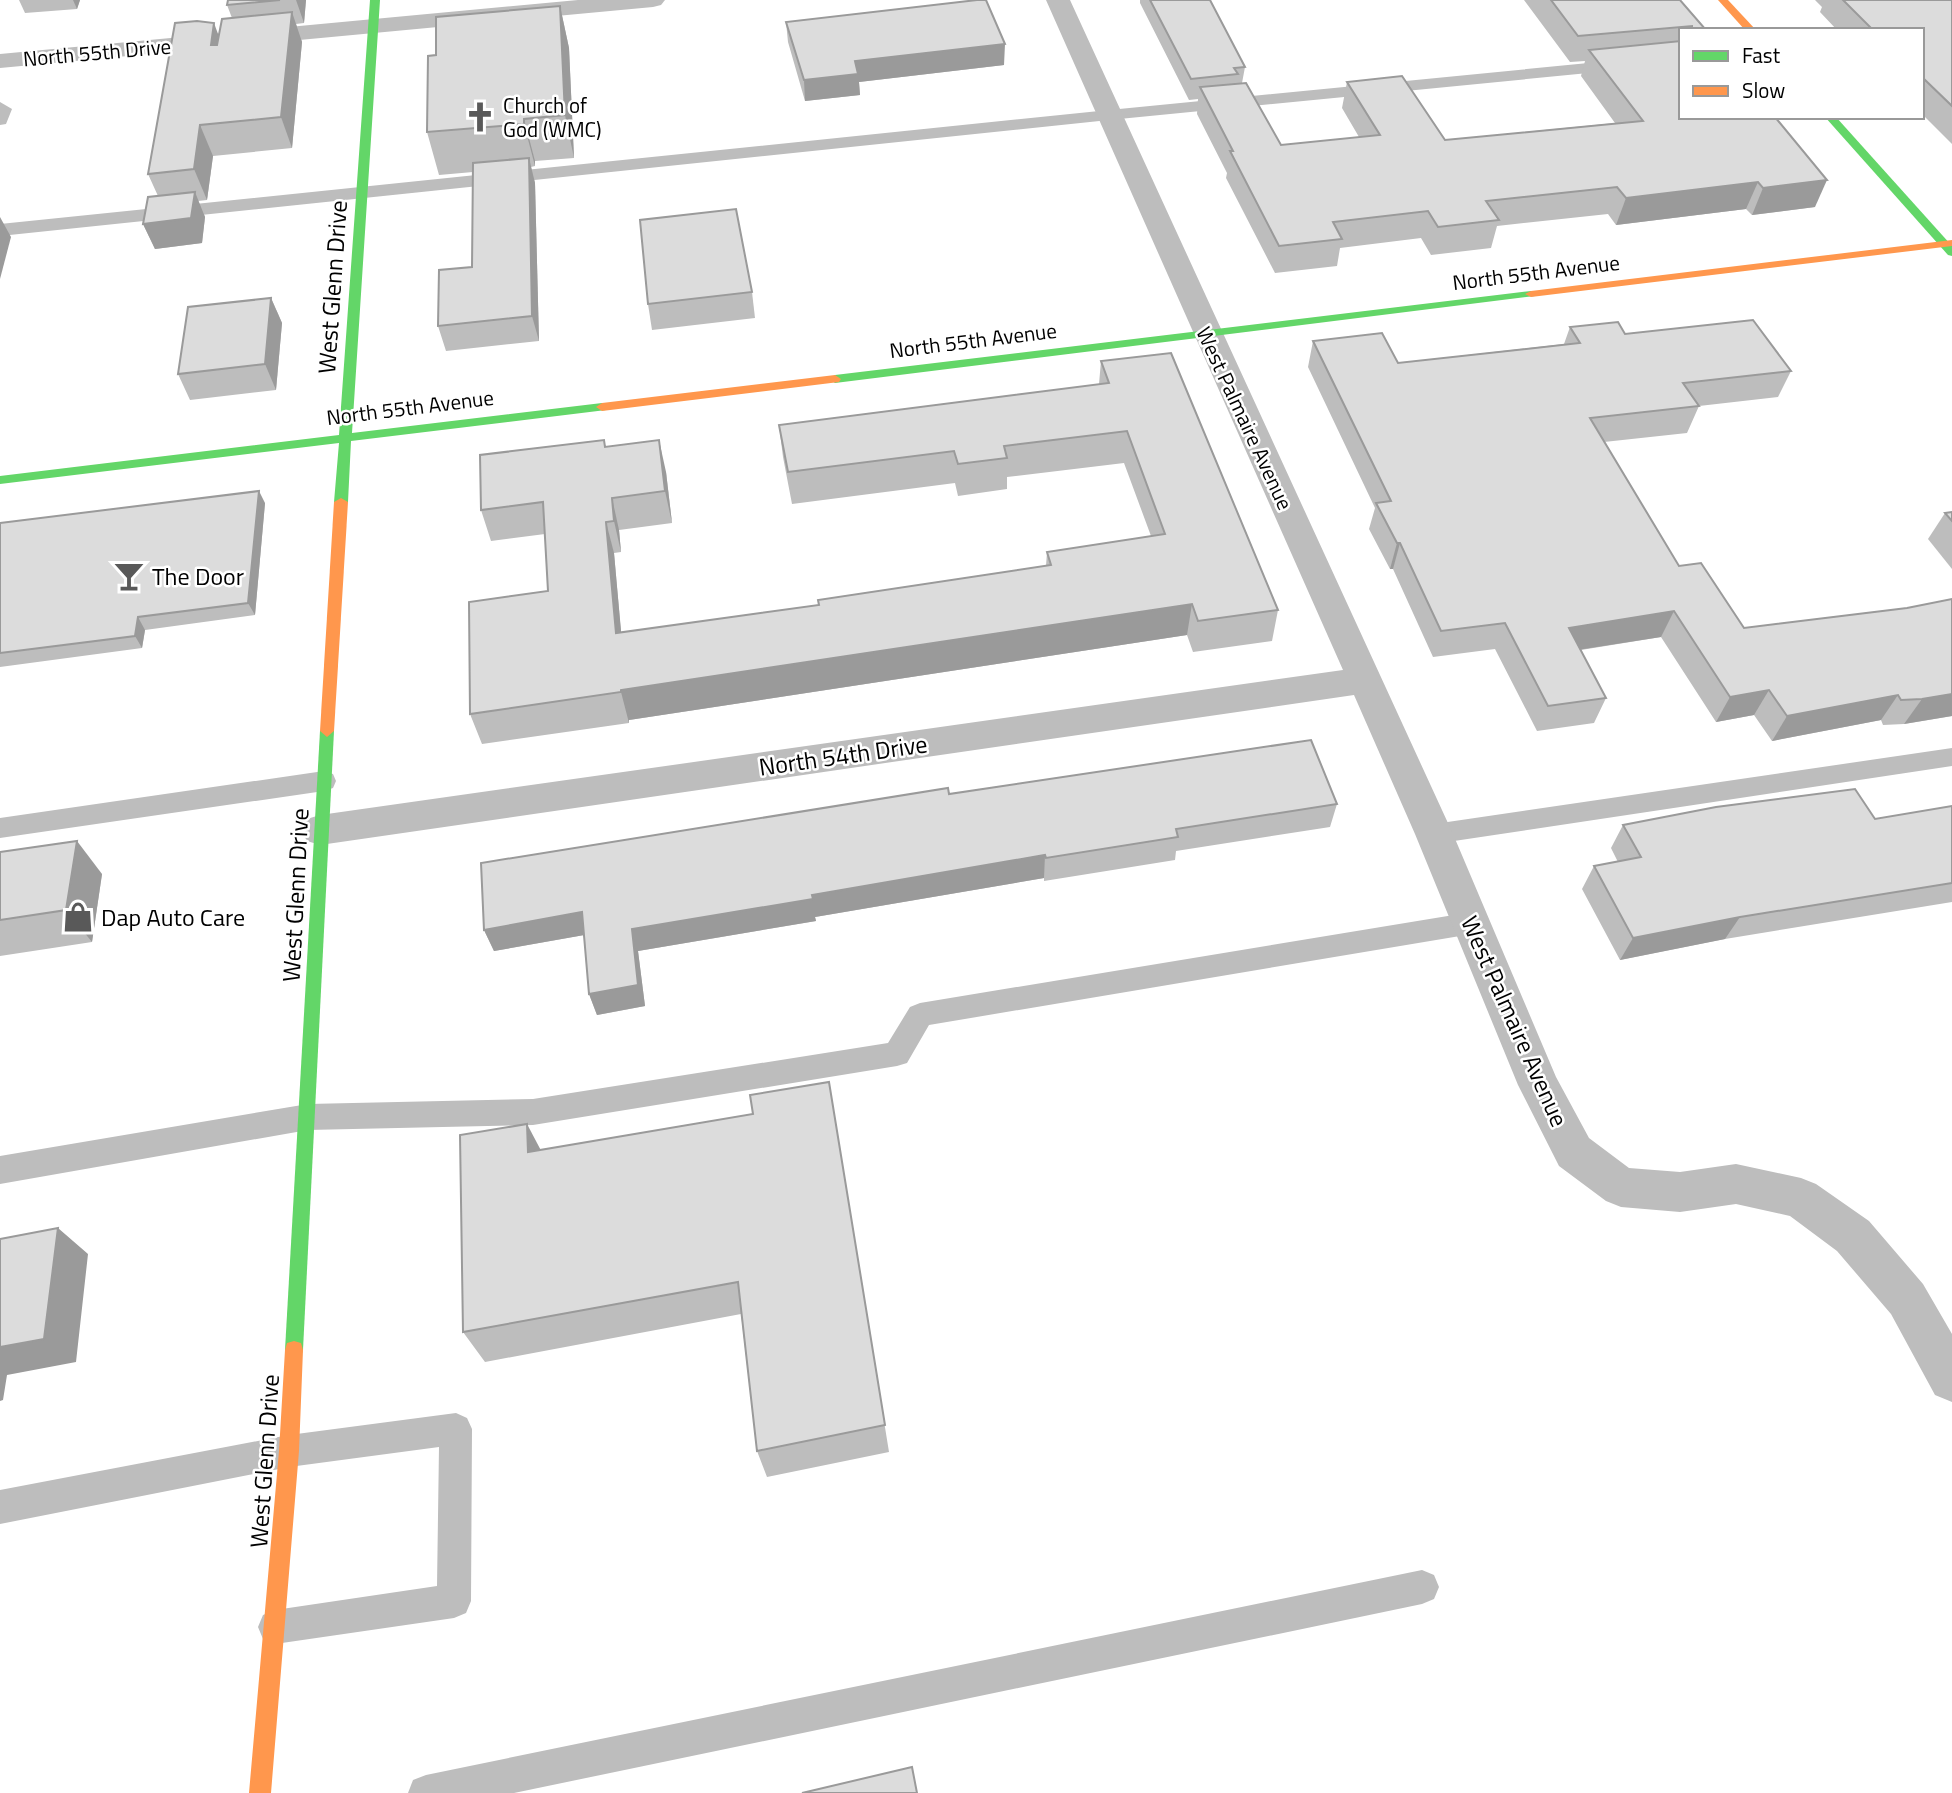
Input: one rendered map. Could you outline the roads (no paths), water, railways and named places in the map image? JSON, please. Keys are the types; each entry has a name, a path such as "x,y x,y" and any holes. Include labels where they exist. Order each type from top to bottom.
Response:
{"street":[{"name":"West Glenn Drive","path":"260,1793 289,1451 308,1117 320,830 344,436 375,0"},
{"name":"North 55th Drive","path":"0,61 653,0"},
{"name":"West Palmaire Avenue","path":"1058,0 1434,834 1539,1085 1574,1152 1620,1187 1680,1192 1736,1184 1801,1198 1853,1236 1907,1300 1952,1379"},
{"path":"1723,0 1749,28"},
{"path":"1832,119 1949,247"},
{"name":"North 55th Avenue","path":"0,480 1206,332 1949,247"},
{"name":"North 54th Drive","path":"320,830 1365,680"}],"lane":[{"path":"0,230 1109,115 1679,59"},
{"path":"0,107 3,109 0,120"},
{"path":"1434,834 1952,757"},
{"path":"0,828 324,781"},
{"path":"0,1170 308,1117 533,1112 884,1057 897,1054 920,1015 1472,923"},
{"path":"0,1507 289,1451 456,1429 454,1601 275,1627"},
{"path":"426,1793 1422,1587"}],"place":[{"name":"Church of God (WMC)","path":"480,117"},
{"name":"The Door","path":"129,576"},
{"name":"Dap Auto Care","path":"78,917"}]}
